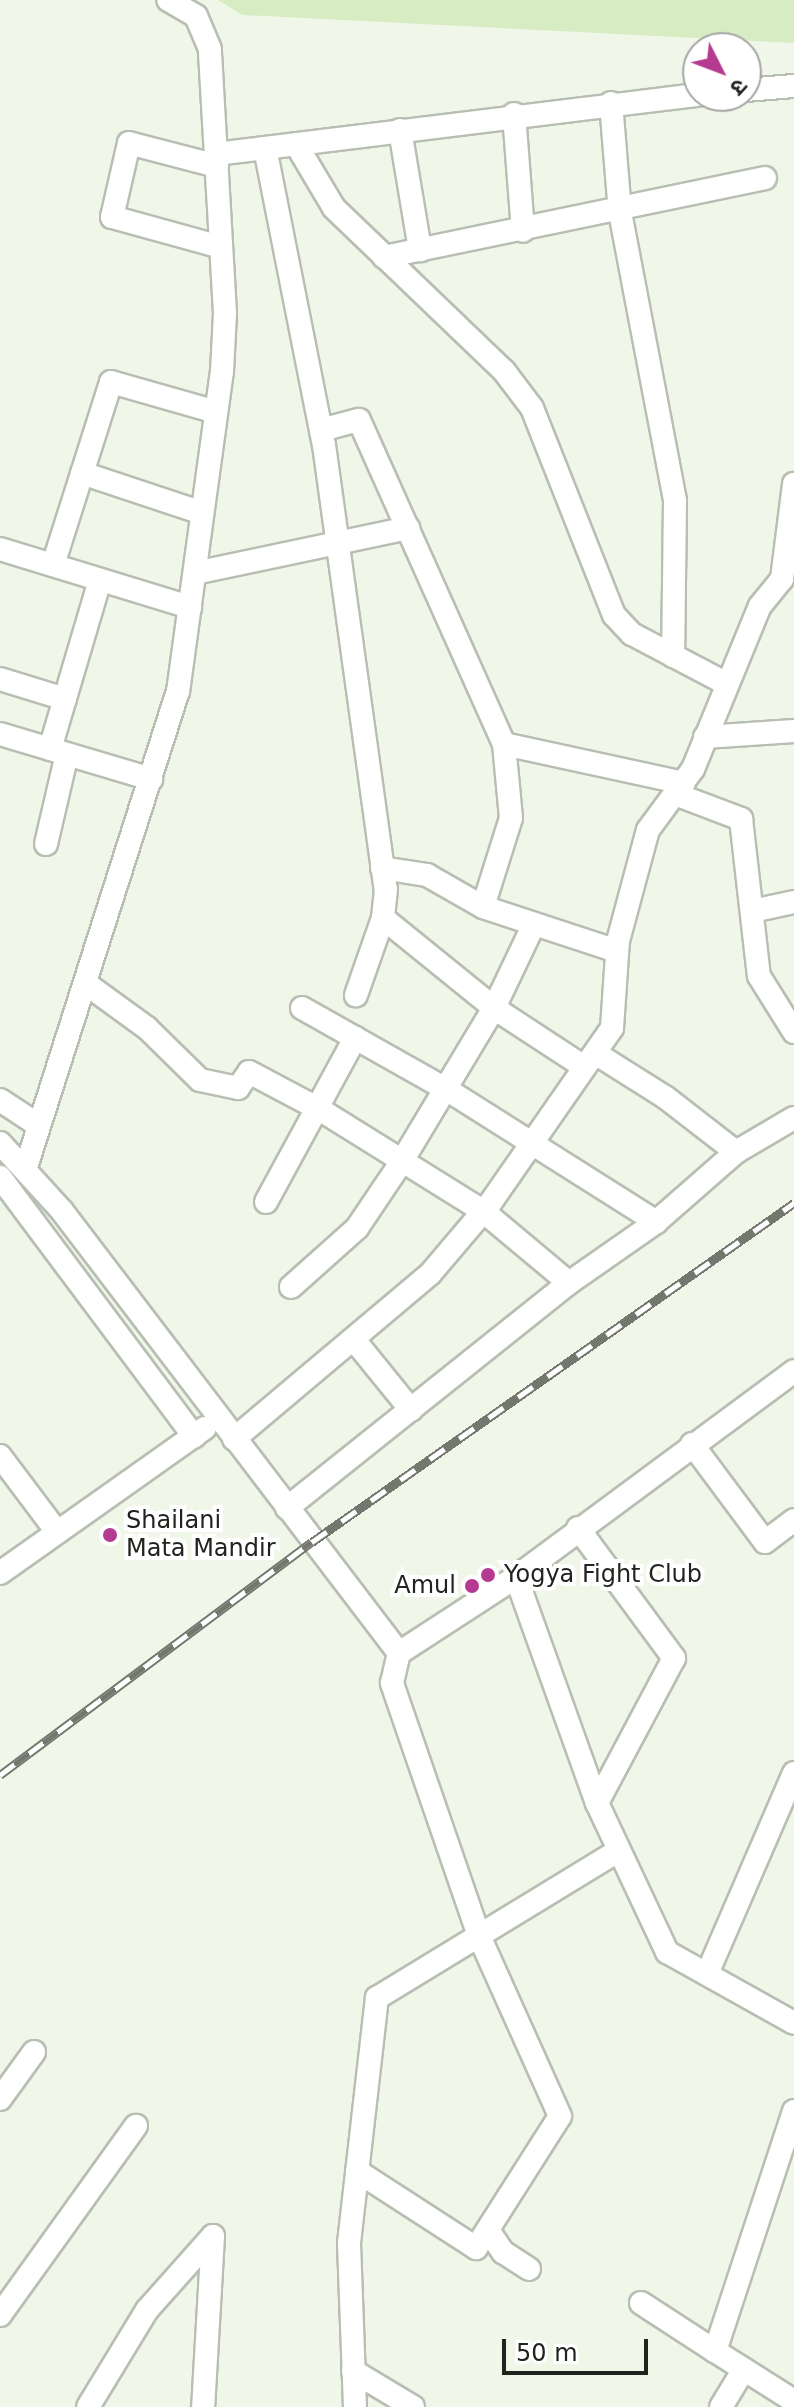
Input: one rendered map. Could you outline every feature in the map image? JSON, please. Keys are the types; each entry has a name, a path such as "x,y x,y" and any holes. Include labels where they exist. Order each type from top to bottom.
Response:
{"street":[{"path":"26,1167 178,692 216,412 225,313 210,49 196,16 168,0"},
{"path":"762,89 794,86"},
{"path":"221,247 112,217 129,143 216,160 265,148 514,114 682,96"},
{"path":"611,103 620,212 675,501 673,656"},
{"path":"514,114 523,231"},
{"path":"400,130 420,250"},
{"path":"296,144 334,208 504,371 532,408 614,615 632,634 725,683"},
{"path":"265,148 321,430 382,868 383,918 356,995"},
{"path":"384,257 620,212 765,178"},
{"path":"53,565 111,382 216,412"},
{"path":"321,430 359,420 504,744 511,818 483,907"},
{"path":"82,473 202,513"},
{"path":"234,1439 355,1341 430,1274 483,1211 612,1028 617,951 648,830 680,788 760,606 782,579 794,484"},
{"path":"195,573 408,528"},
{"path":"0,549 190,607"},
{"path":"46,844 65,699 100,580"},
{"path":"0,679 65,699"},
{"path":"705,737 794,731"},
{"path":"0,734 151,779"},
{"path":"504,744 680,788 741,819 759,976 786,1004 794,1032"},
{"path":"382,868 427,875 483,907 617,951"},
{"path":"752,911 794,902"},
{"path":"383,918 494,1008 665,1097 736,1152"},
{"path":"291,1287 357,1228 402,1161 494,1008 534,924"},
{"path":"85,983 147,1028 200,1080 238,1088 249,1072 319,1109 483,1211 569,1283"},
{"path":"302,1008 446,1089 656,1222"},
{"path":"266,1202 355,1038"},
{"path":"0,1100 38,1125"},
{"path":"287,1508 569,1283 656,1222 736,1152 794,1118"},
{"path":"0,1143 26,1167 399,1653"},
{"path":"0,1177 194,1436"},
{"path":"355,1341 411,1410"},
{"path":"357,2171 476,2248 560,2116 479,1936 392,1683 399,1653 516,1577 578,1528 794,1371"},
{"path":"0,1573 219,1418"},
{"path":"692,1444 765,1542 794,1520"},
{"path":"0,1456 57,1532"},
{"path":"578,1528 674,1658 597,1803"},
{"path":"516,1577 597,1803 667,1952 794,2023"},
{"path":"707,1974 794,1773"},
{"path":"355,2407 349,2243 377,1998 618,1851"},
{"path":"0,2099 34,2052"},
{"path":"715,2351 793,2117"},
{"path":"0,2315 136,2126"},
{"path":"488,2230 503,2252 529,2269"},
{"path":"88,2407 147,2310 213,2236 203,2407"},
{"path":"641,2303 794,2401"},
{"path":"721,2407 744,2369"},
{"path":"353,2371 413,2407"}],"green space":[{"path":"218,0 794,0 794,43 762,41 762,32 682,32 682,37 242,15"}],"railway":[{"path":"0,1775 312,1542 794,1203"}],"place":[{"name":"Shailani Mata Mandir","path":"110,1535"},
{"name":"Yogya Fight Club","path":"488,1575"},
{"name":"Amul","path":"472,1586"}]}
